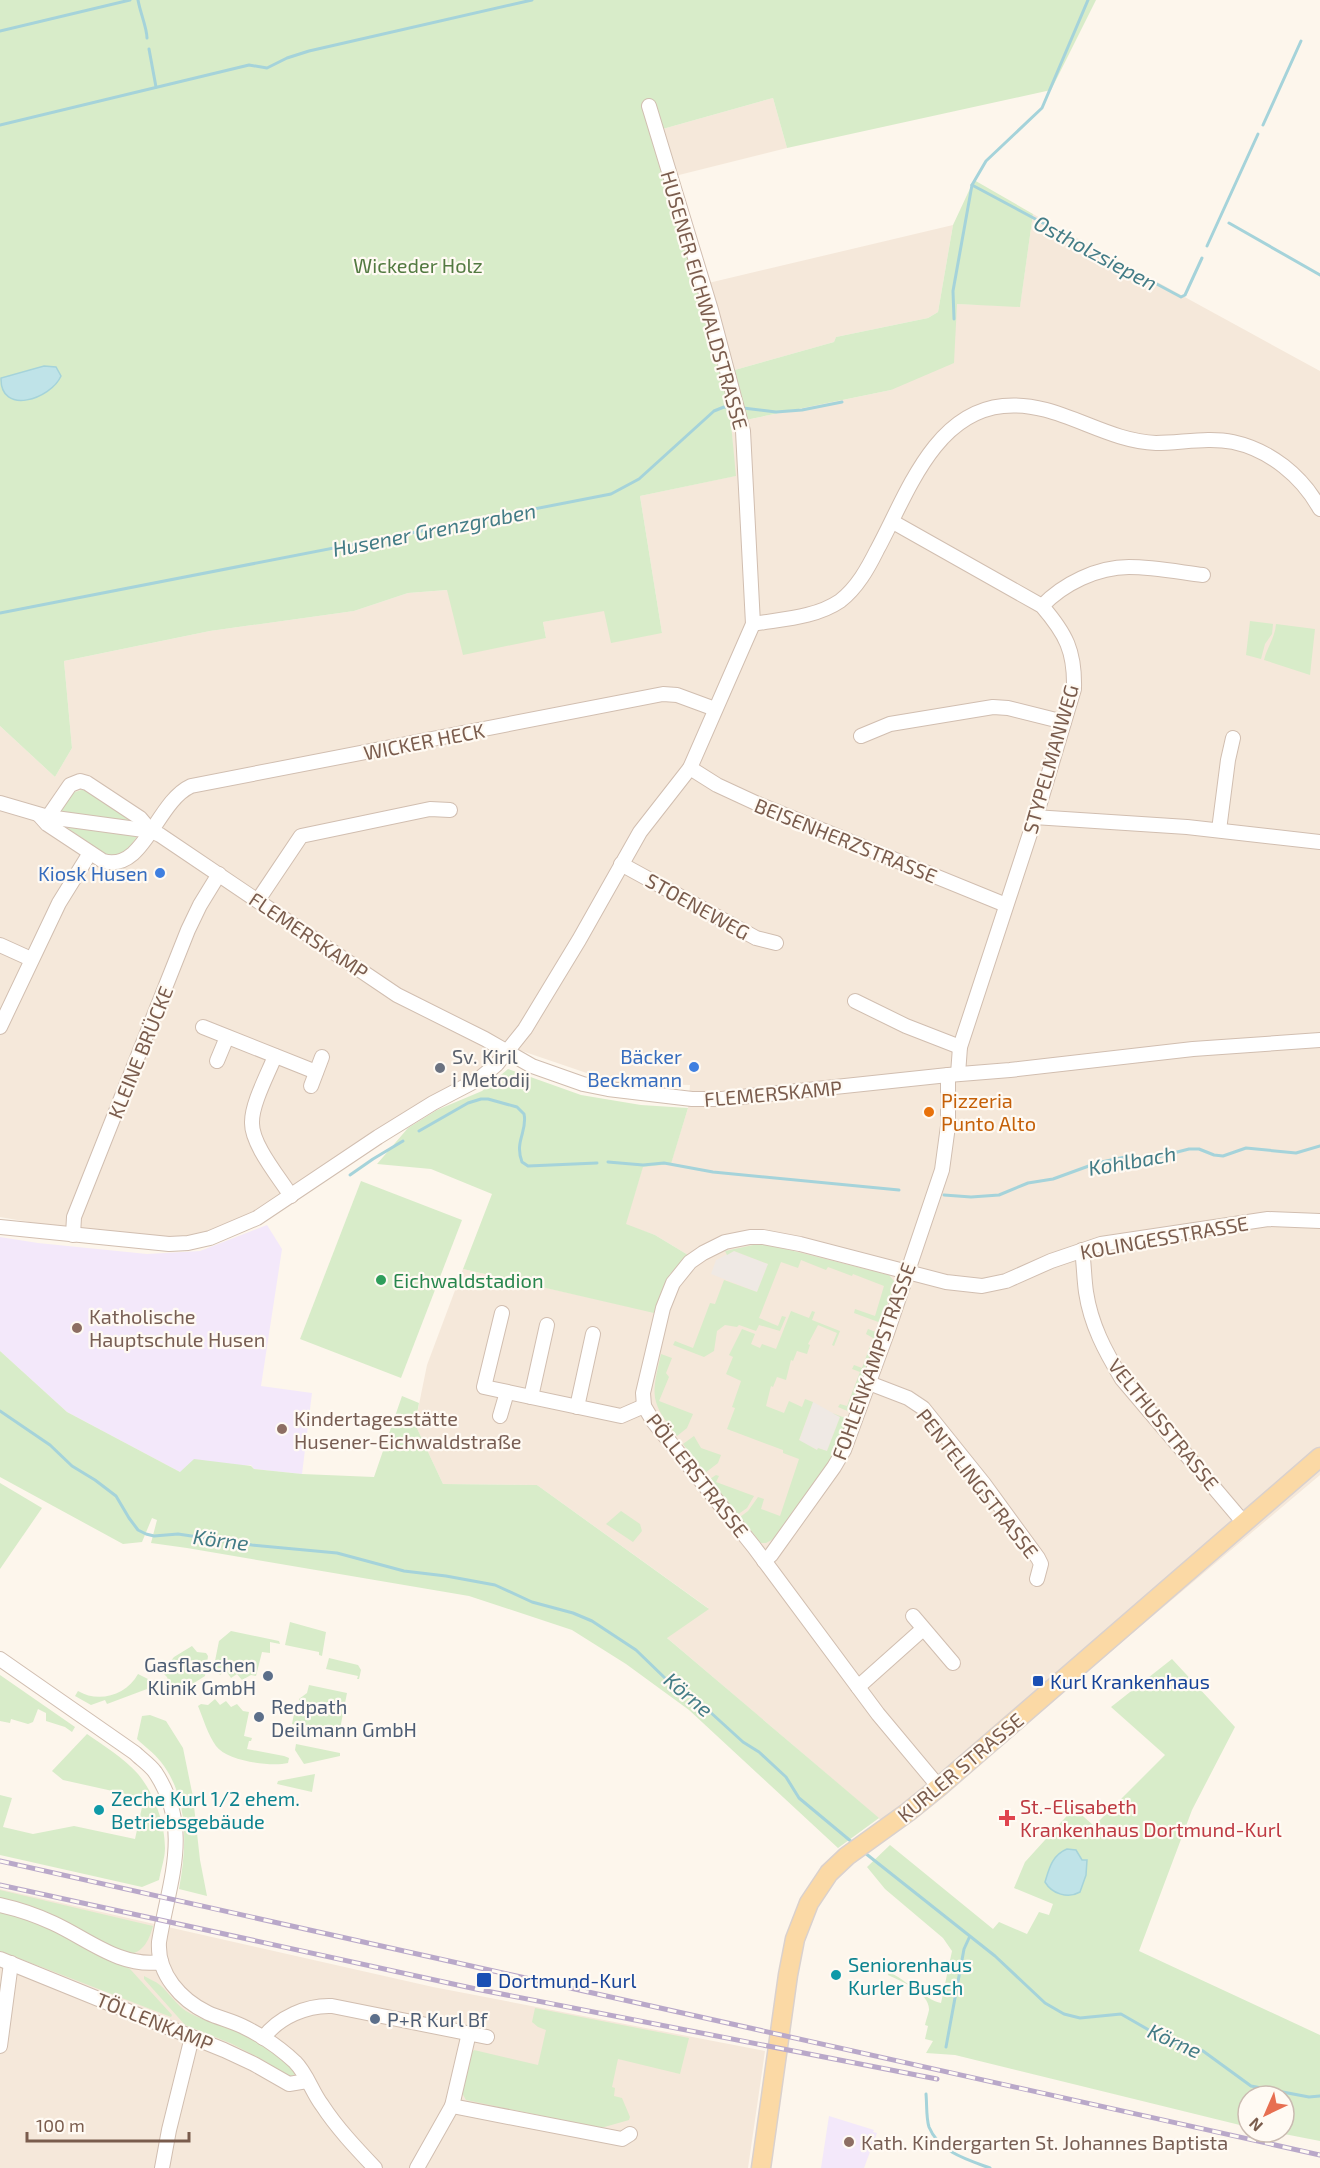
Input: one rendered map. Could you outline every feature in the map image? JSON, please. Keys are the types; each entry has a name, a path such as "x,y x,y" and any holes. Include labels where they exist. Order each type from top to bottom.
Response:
{"main road":[{"name":"KURLER STRASSE","path":"761,2168 795,1939 815,1892 829,1873 847,1856 939,1787 1320,1457"}],"street":[{"name":"HUSENER EICHWALDSTRASSE","path":"0,1227 170,1244 188,1244 225,1233 257,1218 433,1103 479,1079 491,1071 525,1029 640,832 690,768 753,624 743,431 711,310 649,106"},
{"path":"753,624 822,610 840,600 855,586 923,463 943,437 964,419 1001,406 1027,405 1132,440 1232,442 1258,450 1284,466 1300,481 1320,509"},
{"name":"STYPELMANWEG","path":"892,522 1042,606 1067,640 1072,654 1074,688 953,1075"},
{"path":"1042,606 1079,580 1113,568 1129,567 1203,575"},
{"name":"WICKER HECK","path":"151,831 178,794 191,786 663,694 677,695 715,709"},
{"path":"861,736 890,724 993,708 1008,708 1064,722"},
{"path":"1220,830 1228,760 1233,738"},
{"name":"BEISENHERZSTRASSE","path":"690,768 717,785 758,804 1006,905"},
{"name":"FLEMERSKAMP","path":"43,816 70,785 80,781 87,783 140,818 151,831"},
{"name":"FLEMERSKAMP","path":"0,802 43,816 151,831 166,837 397,994 532,1066 583,1084 608,1089 692,1100 795,1093 1233,1045 1320,1040"},
{"path":"258,900 301,836 430,808 450,810"},
{"name":"FLEMERSKAMP","path":"43,816 47,824 103,861 113,864 120,863 132,855 151,831"},
{"path":"1034,817 1220,830 1320,842"},
{"path":"0,1027 31,959 68,887 90,853"},
{"name":"STOENEWEG","path":"621,864 756,939 776,943"},
{"name":"KLEINE BRÜCKE","path":"73,1235 74,1216 188,930 219,874"},
{"path":"0,945 31,959"},
{"path":"855,1001 906,1026 960,1047"},
{"path":"203,1028 316,1072"},
{"path":"217,1061 227,1037"},
{"path":"275,1056 251,1123 262,1151 291,1196"},
{"path":"311,1086 322,1057"},
{"name":"FOHLENKAMPSTRASSE","path":"764,1561 771,1555 844,1450 938,1183 945,1155 953,1075"},
{"name":"KOLINGESSTRASSE","path":"908,1271 946,1282 982,1286 1006,1281 1101,1244 1268,1219 1320,1221"},
{"name":"PÖLLERSTRASSE","path":"764,1561 653,1421 644,1406 644,1393 663,1308 673,1283 681,1272 703,1253 725,1242 750,1237 763,1237 800,1244 908,1271"},
{"name":"VELTHUSSTRASSE","path":"1082,1250 1090,1314 1096,1333 1122,1379 1244,1523"},
{"path":"502,1314 484,1387 621,1416 644,1406"},
{"path":"531,1397 546,1325"},
{"path":"577,1407 593,1334"},
{"name":"PENTELINGSTRASSE","path":"868,1383 908,1398 923,1408 989,1490 1038,1558 1041,1564 1037,1578"},
{"path":"500,1416 507,1392"},
{"path":"764,1561 858,1687 939,1787"},
{"path":"913,1616 953,1663"},
{"path":"858,1687 923,1629"},
{"path":"0,1659 135,1752 154,1771 168,1797 176,1824 177,1851 159,1942 161,1962 168,1978 189,2001 211,2014 241,2025 263,2038 297,2064 332,2120 375,2168"},
{"path":"0,1905 54,1923 127,1961 150,1964 161,1962"},
{"path":"0,2046 6,1961"},
{"name":"TÖLLENKAMP","path":"6,1961 192,2037 254,2064 289,2084 307,2081"},
{"path":"263,2038 276,2024 320,2005 487,2037"},
{"path":"417,2168 452,2106 469,2033"},
{"path":"162,2168 168,2130 192,2037"},
{"path":"452,2106 621,2139 630,2134"}],"shaded area":[{"path":"773,98 787,148 667,178 652,132"},
{"path":"1033,214 1320,371 1320,1475 1090,1669 1041,1687 883,1822 666,1637 708,1608 537,1485 443,1484 415,1424 427,1365 463,1269 654,1312 670,1274 688,1255 655,1235 625,1225 643,1166 671,1163 688,1108 690,1085 616,1083 504,1045 497,1063 274,1205 188,1242 115,1237 0,1217 0,726 55,777 72,748 64,661 210,631 354,611 408,593 447,590 546,638 543,622 604,610 662,633 640,496 735,476 731,423 891,390 957,304 1020,306","holes":["84,789 132,822 60,812 72,793"]},
{"path":"953,225 938,312 928,318 836,337 834,342 724,373 700,285"},
{"path":"267,1225 282,1249 261,1386 312,1393 302,1474 254,1469 251,1465 180,1472 67,1412 0,1351 0,1237 147,1254 200,1251"},
{"path":"734,1251 768,1264 757,1292 711,1274 716,1260"},
{"path":"813,1402 840,1417 827,1451 819,1448 818,1450 799,1441"},
{"path":"0,1889 433,1987 765,2051 748,2168 0,2168"},
{"name":"Kath. Kindergarten St. Johannes Baptista","path":"829,2116 874,2130 873,2132 877,2133 864,2168 821,2168"}],"green space":[{"name":"Wickeder Holz","path":"0,0 1096,0 1051,90 787,148 773,98 652,132 724,373 834,342 836,337 928,318 938,312 953,225 974,180 1033,214 1020,307 957,304 954,363 891,390 731,423 736,476 640,496 662,633 611,643 604,611 543,622 546,638 463,655 447,590 408,593 354,611 210,631 64,661 72,748 55,777 0,726"},
{"path":"1250,621 1273,624 1272,634 1265,644 1261,659 1246,655"},
{"path":"1276,624 1315,629 1310,675 1264,660"},
{"path":"84,789 133,822 59,813 72,793"},
{"path":"62,824 138,835 124,855 108,856"},
{"path":"508,1069 581,1095 641,1105 688,1108 671,1164 643,1167 626,1224 655,1235 688,1255 670,1274 654,1313 463,1269 492,1194 431,1169 377,1164 408,1128 437,1110 482,1091"},
{"name":"Eichwaldstadion","path":"361,1181 462,1220 401,1378 300,1339"},
{"path":"758,1244 889,1275 894,1285 881,1323 854,1313 855,1309 875,1316 884,1286 853,1274 852,1276 828,1267 826,1270 801,1260 798,1268 781,1262 759,1318 778,1326 782,1316 786,1317 780,1331 759,1325 756,1331 739,1325 737,1327 725,1325 717,1331 714,1351 704,1357 673,1345 675,1341 693,1348 710,1303 715,1304 724,1280 757,1292 768,1264 734,1251 727,1255 725,1251"},
{"path":"791,1311 809,1318 812,1311 815,1312 812,1320 840,1331 834,1346 832,1345 837,1333 818,1325 808,1344 810,1345 807,1354 797,1351 793,1361 791,1360 786,1380 777,1377 773,1387 771,1386 766,1406 784,1413 789,1401 802,1407 805,1399 813,1402 799,1440 817,1450 818,1448 827,1451 840,1417 832,1413 848,1419 840,1440 843,1441 836,1455 775,1538 761,1543 740,1517 748,1511 758,1497 764,1499 761,1509 780,1516 799,1459 783,1453 783,1450 727,1429 741,1381 726,1374 733,1357 729,1355 742,1329 755,1334 751,1344 760,1348 762,1344 776,1349"},
{"path":"868,1329 878,1333 850,1412 838,1407 840,1404 847,1406 860,1372 852,1369 854,1365 862,1368 873,1338 866,1334"},
{"path":"0,1351 67,1412 180,1472 194,1459 302,1474 374,1477 402,1396 419,1403 415,1424 443,1484 537,1485 709,1609 667,1638 879,1818 838,1848 689,1710 626,1664 572,1630 469,1596 151,1543 157,1520 152,1518 142,1542 123,1544 0,1477"},
{"path":"661,1354 672,1358 666,1373 669,1377 659,1401 693,1414 687,1428 677,1436 657,1406 655,1398 655,1380"},
{"path":"694,1436 701,1448 721,1455 718,1463 705,1473 683,1444"},
{"path":"716,1475 719,1476 716,1482 754,1496 747,1508 737,1515 710,1479"},
{"path":"0,1483 42,1508 0,1569"},
{"path":"621,1511 640,1524 642,1531 633,1542 606,1524"},
{"path":"290,1622 326,1632 322,1656 319,1652 285,1645"},
{"path":"231,1631 279,1641 280,1644 270,1642 270,1653 262,1652 256,1676 251,1675 242,1680 237,1674 231,1678 226,1671 220,1675 214,1666 219,1641"},
{"path":"192,1646 197,1652 206,1653 208,1656 205,1676 194,1683 194,1692 186,1694 169,1684 162,1672 174,1657"},
{"path":"329,1658 358,1665 361,1670 359,1679 357,1679 358,1676 326,1669"},
{"path":"1172,1659 1235,1727 1192,1810 1139,1951 1320,2035 1320,2141 1296,2136 1296,2084 1236,2084 1236,2124 955,2055 926,2053 933,2041 925,2039 928,2026 925,2025 929,2010 928,2004 914,1988 941,2003 952,1951 943,1938 885,1889 867,1867 890,1845 993,1929 999,1922 1027,1934 1039,1912 1049,1915 1053,1904 1014,1888 1025,1862 1074,1808 1094,1826 1165,1755 1111,1707"},
{"path":"138,1674 150,1680 155,1686 107,1704 105,1700 91,1705 75,1696 78,1691 94,1696 111,1695 126,1688"},
{"path":"0,1675 75,1727 72,1732 65,1727 46,1721 46,1713 38,1709 33,1722 28,1724 11,1719 10,1723 0,1721"},
{"path":"309,1685 347,1693 340,1729 345,1730 344,1735 292,1724 294,1714 297,1715 303,1711 299,1699 307,1693"},
{"path":"215,1699 220,1705 226,1701 231,1707 237,1704 243,1711 249,1712 244,1736 252,1738 247,1749 284,1756 289,1758 288,1763 249,1762 229,1756 216,1746 198,1706 208,1705"},
{"path":"150,1715 166,1721 183,1748 193,1797 200,1860 207,1896 179,1889 184,1856 184,1823 177,1791 161,1762 137,1739 142,1716"},
{"path":"87,1734 114,1752 132,1768 154,1799 161,1819 165,1848 159,1880 142,1887 0,1855 0,1795 12,1798 3,1827 33,1834 74,1826 135,1839 144,1798 63,1780 52,1771"},
{"path":"296,1744 340,1753 340,1756 304,1764 295,1750"},
{"path":"315,1774 312,1792 277,1784 278,1781"},
{"path":"0,1890 153,1926 140,1950 125,1954 0,1900"},
{"path":"0,1909 39,1921 130,1969 172,2015 171,2017 0,1951"},
{"path":"889,1972 914,1988 900,1981 888,1975"},
{"path":"144,1976 160,1985 186,2011 236,2030 266,2047 284,2061 295,2075 291,2078 265,2061 230,2043 185,2025 144,1979"},
{"path":"535,2008 689,2038 680,2074 618,2059 612,2087 615,2088 614,2096 622,2098 630,2117 629,2120 601,2128 466,2100 462,2093 471,2054 474,2050 538,2065 546,2030 532,2022"}],"water":[{"path":"44,366 56,367 61,376 56,384 37,397 17,400 9,397 3,390 1,378"},
{"path":"1067,1849 1076,1850 1082,1860 1087,1860 1086,1875 1080,1892 1070,1895 1052,1890 1045,1882 1055,1859"}],"waterway":[{"path":"0,31 130,0"},
{"path":"138,0 147,38"},
{"path":"0,125 249,65 267,68 309,51 532,0"},
{"path":"954,319 953,291 972,185 986,161 1042,108 1088,0"},
{"name":"Ostholzsiepen","path":"1263,125 1301,41"},
{"path":"149,49 156,87"},
{"name":"Ostholzsiepen","path":"1207,246 1258,134"},
{"name":"Ostholzsiepen","path":"972,185 1181,297 1185,295 1202,258"},
{"path":"1229,223 1320,275"},
{"name":"Husener Grenzgraben","path":"743,408 776,412 802,410 842,402"},
{"name":"Husener Grenzgraben","path":"0,613 611,494 639,479 714,411 724,407 733,408"},
{"name":"Kohlbach","path":"419,1131 468,1103 488,1099 517,1107 524,1114 520,1155 522,1162 528,1166 597,1163"},
{"name":"Kohlbach","path":"350,1175 403,1141"},
{"name":"Kohlbach","path":"944,1195 971,1197 999,1195 1028,1183 1053,1179 1097,1163 1125,1157 1150,1159 1189,1149 1199,1149 1223,1156 1246,1148 1296,1153 1320,1146"},
{"name":"Kohlbach","path":"608,1162 643,1165 664,1163 713,1172 899,1190"},
{"name":"Körne","path":"0,1411 50,1445 72,1466 116,1496 138,1530 146,1534 154,1536 178,1534 252,1545 337,1553 404,1571 495,1585 532,1602 573,1613 592,1621 636,1650 667,1680 698,1701 743,1742 759,1752 786,1777 799,1798 853,1843"},
{"name":"Körne","path":"865,1853 995,1956 1045,2003 1064,2014 1080,2018 1121,2014 1168,2041 1203,2051 1251,2086 1309,2097 1320,2096"},
{"path":"946,2047 964,1949 969,1938"},
{"path":"926,2094 929,2127 940,2143 955,2154 990,2168"}],"railway":[{"path":"0,1861 1320,2155"},
{"path":"0,1885 476,1989 937,2079"}],"place":[{"name":"Kiosk Husen","path":"160,873"},
{"name":"Bäcker Beckmann","path":"694,1067"},
{"name":"Sv. Kiril i Metodij","path":"440,1068"},
{"name":"Pizzeria Punto Alto","path":"929,1112"},
{"name":"Eichwaldstadion","path":"381,1280"},
{"name":"Katholische Hauptschule Husen","path":"77,1328"},
{"name":"Kindertagesstätte Husener-Eichwaldstraße","path":"282,1429"},
{"name":"Gasflaschen Klinik GmbH","path":"268,1676"},
{"name":"Kurl Krankenhaus","path":"1038,1681"},
{"name":"Redpath Deilmann GmbH","path":"259,1717"},
{"name":"Zeche Kurl 1/2 ehem. Betriebsgebäude","path":"99,1810"},
{"name":"St.-Elisabeth Krankenhaus Dortmund-Kurl","path":"1007,1818"},
{"name":"Seniorenhaus Kurler Busch","path":"836,1975"},
{"name":"Dortmund-Kurl","path":"484,1980"},
{"name":"P+R Kurl Bf","path":"375,2019"},
{"name":"Kath. Kindergarten St. Johannes Baptista","path":"849,2142"}]}
